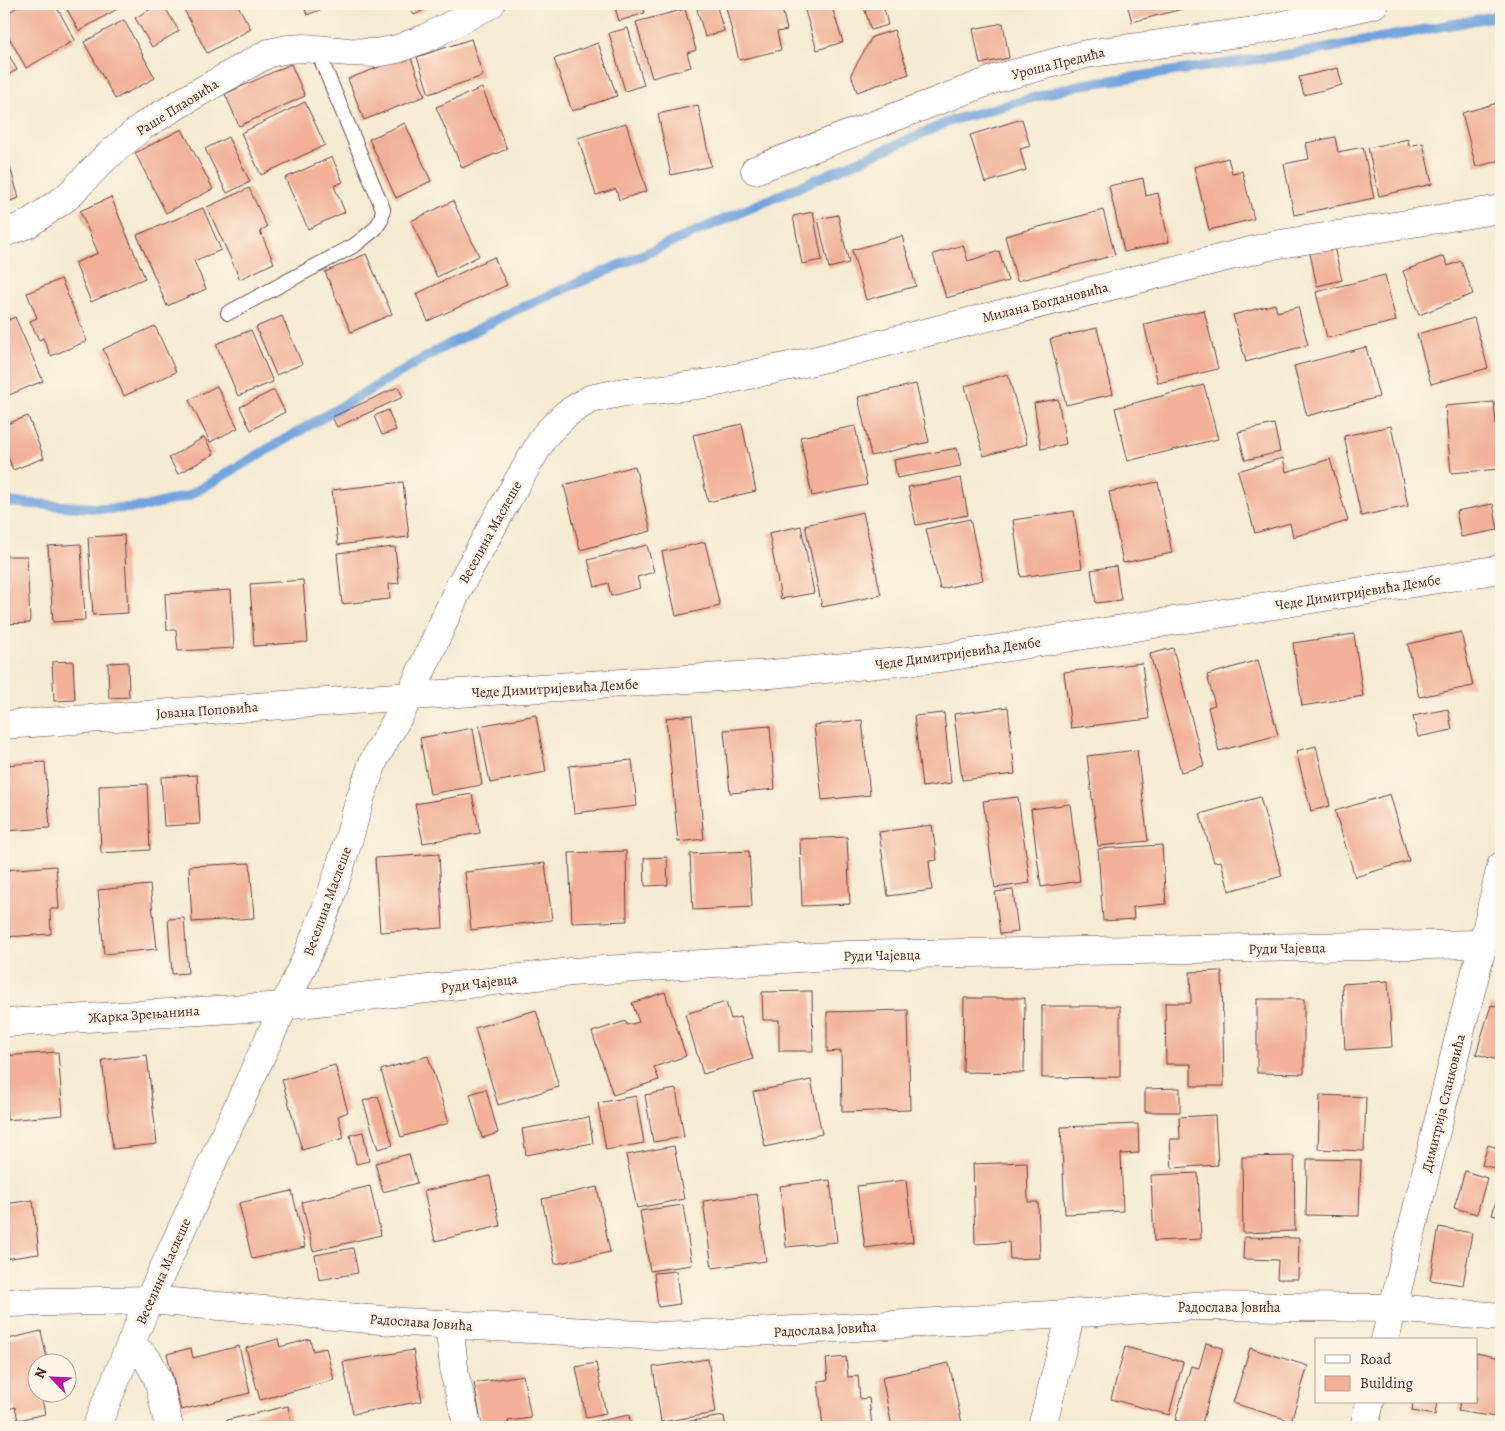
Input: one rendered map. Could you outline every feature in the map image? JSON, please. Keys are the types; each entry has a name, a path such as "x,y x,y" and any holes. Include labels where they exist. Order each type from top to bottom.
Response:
{"street":[{"name":"Раше Плаовића","path":"4,233 28,224 67,197 105,158 142,126 269,53 304,48 376,53 397,49 426,38 491,4"},
{"name":"Уроша Предића","path":"755,170 998,78 1086,54 1261,30 1374,4"},
{"name":"Милана Богдановића","path":"590,399 624,392 712,383 798,364 1274,245 1501,209"},
{"name":"Веселина Маслеше","path":"96,1427 149,1300 305,961 329,902 359,802 374,760 410,696 460,585 545,435 566,414 590,399"},
{"name":"Чеде Димитријевића Дембе","path":"410,696 771,674 940,658 1501,569"},
{"name":"Јована Поповића","path":"4,725 410,696"},
{"name":"Димитрија Станковића","path":"1386,1338 1460,1029 1484,944 1501,866"},
{"name":"Руди Чајевца","path":"284,1006 571,972 848,955 1484,944"},
{"name":"Жарка Зрењанина","path":"4,1023 284,1006"},
{"name":"Радослава Јовића","path":"4,1304 149,1300 395,1321 659,1336 849,1328 1194,1306 1393,1308 1501,1317"},
{"path":"1042,1427 1070,1314"},
{"path":"449,1324 455,1376 468,1427"},
{"path":"131,1344 148,1360 158,1380 169,1427"},
{"path":"1364,1427 1370,1404"}],"lane":[{"path":"228,313 355,245 375,230 381,220 383,208 317,50"}],"building":[{"path":"23,4 55,4 75,40 26,68 4,28 4,15"},
{"path":"64,4 116,4 119,8 79,31"},
{"path":"159,4 163,4 179,31 152,47 135,18"},
{"path":"181,4 237,4 251,29 207,53"},
{"path":"303,4 336,4 307,15"},
{"path":"408,4 435,4 414,15"},
{"path":"614,4 642,4 645,13 619,21"},
{"path":"716,4 724,31 705,37 697,9"},
{"path":"740,4 781,4 787,30 777,32 781,50 739,60 726,7"},
{"path":"803,4 839,4 832,7 843,42 817,50"},
{"path":"863,4 883,4 888,25 871,30"},
{"path":"1127,4 1194,4 1194,6 1132,22"},
{"path":"685,9 696,50 687,53 691,67 652,78 636,22"},
{"path":"124,20 155,78 115,99 84,42"},
{"path":"1003,23 1009,58 980,64 973,29"},
{"path":"628,28 644,85 625,91 609,33"},
{"path":"894,30 909,74 857,92 851,74 872,37"},
{"path":"471,39 483,76 429,94 417,57"},
{"path":"598,43 617,96 572,111 554,59"},
{"path":"4,46 17,70 4,77"},
{"path":"410,55 425,96 364,120 348,79"},
{"path":"291,64 305,96 239,126 225,94"},
{"path":"1338,68 1342,85 1304,95 1299,77"},
{"path":"482,88 507,149 462,168 436,107"},
{"path":"305,102 325,145 261,175 241,133"},
{"path":"1501,102 1501,160 1476,167 1462,113"},
{"path":"698,105 711,166 671,175 658,114"},
{"path":"1022,119 1030,146 1020,149 1026,170 985,183 970,135"},
{"path":"405,123 431,181 396,198 369,139"},
{"path":"626,123 647,191 619,200 616,189 596,195 578,138"},
{"path":"182,129 213,189 166,213 135,153"},
{"path":"228,137 250,182 227,193 205,149"},
{"path":"1335,137 1338,152 1363,147 1374,198 1294,215 1284,164 1309,159 1306,143"},
{"path":"1408,139 1409,146 1423,143 1432,184 1379,196 1368,148"},
{"path":"4,147 19,198 4,203"},
{"path":"332,157 343,182 334,186 345,212 308,229 285,178"},
{"path":"1228,158 1232,173 1242,171 1254,219 1209,230 1194,167"},
{"path":"1143,178 1146,196 1158,193 1169,242 1124,252 1109,186"},
{"path":"249,188 267,227 260,231 274,263 240,279 207,207"},
{"path":"111,197 145,278 91,302 75,263 98,253 80,211"},
{"path":"453,201 479,256 437,277 411,221"},
{"path":"203,208 221,250 194,261 206,289 167,306 137,235"},
{"path":"1103,210 1115,255 1017,281 1005,236"},
{"path":"813,212 822,260 802,264 793,216"},
{"path":"838,215 849,263 829,268 818,219"},
{"path":"902,236 916,286 866,300 852,250"},
{"path":"1333,243 1342,280 1317,286 1309,249"},
{"path":"963,245 968,261 999,251 1008,281 946,298 933,254"},
{"path":"366,254 392,314 351,332 325,272"},
{"path":"1444,256 1448,266 1461,261 1473,294 1419,315 1403,271"},
{"path":"494,257 507,285 428,321 416,294"},
{"path":"1385,275 1396,321 1327,338 1316,292"},
{"path":"61,279 87,341 51,356 43,338 39,340 30,321 37,318 27,293"},
{"path":"1275,304 1277,312 1298,307 1308,345 1246,362 1233,315"},
{"path":"1204,310 1218,369 1158,383 1144,324"},
{"path":"282,316 302,364 276,375 256,327"},
{"path":"15,317 43,381 4,397 4,322"},
{"path":"1474,318 1488,368 1431,384 1417,334"},
{"path":"155,326 176,372 124,396 103,349"},
{"path":"1097,328 1113,394 1066,405 1050,339"},
{"path":"251,330 273,382 238,396 216,344"},
{"path":"1366,347 1379,397 1307,416 1294,366"},
{"path":"1008,374 1027,444 984,456 965,386"},
{"path":"916,384 929,442 871,456 858,397"},
{"path":"1204,385 1218,439 1128,461 1115,408"},
{"path":"217,386 238,428 210,442 189,400"},
{"path":"398,387 403,397 337,427 332,417"},
{"path":"274,390 285,412 251,430 240,407"},
{"path":"1058,399 1066,444 1041,449 1034,403"},
{"path":"1494,402 1500,469 1451,473 1445,406"},
{"path":"388,410 396,430 382,435 374,416"},
{"path":"28,416 44,458 13,470 4,446 4,425"},
{"path":"742,424 756,491 708,502 693,435"},
{"path":"1274,424 1280,452 1245,460 1238,432"},
{"path":"855,426 867,485 812,496 800,437"},
{"path":"1391,426 1408,506 1361,516 1344,436"},
{"path":"204,437 214,454 178,474 169,458"},
{"path":"957,448 961,466 897,478 894,460"},
{"path":"1283,458 1286,472 1330,459 1348,521 1293,537 1290,523 1255,533 1238,471"},
{"path":"635,466 651,531 580,550 564,485"},
{"path":"961,478 968,515 916,525 908,487"},
{"path":"403,482 409,537 338,545 332,490"},
{"path":"1158,482 1172,553 1123,563 1109,492"},
{"path":"1493,504 1498,530 1461,537 1456,511"},
{"path":"1074,511 1082,568 1021,577 1013,520"},
{"path":"863,512 881,595 822,607 805,525"},
{"path":"970,519 983,580 940,589 926,529"},
{"path":"801,526 814,593 781,599 769,533"},
{"path":"124,535 128,613 93,615 88,537"},
{"path":"705,542 720,606 676,616 662,552"},
{"path":"81,544 85,620 53,622 48,546"},
{"path":"647,545 654,572 637,577 640,588 611,596 608,583 595,587 588,560"},
{"path":"395,547 399,583 389,584 390,599 342,604 337,553"},
{"path":"4,556 27,556 30,623 4,624"},
{"path":"1116,566 1121,600 1096,603 1091,570"},
{"path":"303,580 308,642 254,646 250,584"},
{"path":"231,590 234,648 178,651 176,630 167,630 165,594"},
{"path":"1461,632 1473,686 1419,697 1408,644"},
{"path":"1354,634 1363,696 1302,706 1293,643"},
{"path":"1173,648 1204,766 1181,772 1150,654"},
{"path":"1258,660 1278,735 1219,751 1208,707 1215,705 1207,675"},
{"path":"73,661 75,700 54,701 52,662"},
{"path":"128,662 129,697 109,698 108,663"},
{"path":"1142,663 1149,719 1071,728 1064,672"},
{"path":"1008,707 1015,774 962,780 954,714"},
{"path":"1448,709 1452,730 1418,737 1413,716"},
{"path":"944,713 951,783 922,787 914,716"},
{"path":"536,715 546,772 490,783 479,726"},
{"path":"692,715 704,839 678,842 666,718"},
{"path":"862,720 870,795 822,800 814,725"},
{"path":"770,726 775,789 730,793 724,730"},
{"path":"473,728 482,785 430,794 420,738"},
{"path":"1316,746 1330,806 1311,811 1296,751"},
{"path":"1137,750 1148,841 1098,846 1087,756"},
{"path":"632,760 637,806 574,813 569,766"},
{"path":"45,762 50,828 4,831 4,765"},
{"path":"197,775 200,824 164,826 161,777"},
{"path":"147,784 150,850 101,853 99,786"},
{"path":"472,794 480,833 423,843 415,804"},
{"path":"1390,794 1409,861 1355,877 1335,811"},
{"path":"1018,797 1030,883 995,888 983,801"},
{"path":"1260,797 1282,876 1229,891 1221,861 1214,862 1200,814"},
{"path":"1070,804 1080,881 1041,887 1031,809"},
{"path":"932,825 937,860 929,861 932,890 888,896 879,832"},
{"path":"847,837 850,904 802,906 800,839"},
{"path":"1162,845 1166,904 1133,907 1134,919 1103,921 1098,849"},
{"path":"626,851 627,921 572,923 569,853"},
{"path":"749,851 752,907 693,910 690,854"},
{"path":"439,854 443,928 380,932 375,858"},
{"path":"667,857 668,885 645,886 644,858"},
{"path":"250,863 254,918 192,922 189,866"},
{"path":"545,863 552,920 471,930 465,872"},
{"path":"56,866 59,909 50,909 51,934 5,937 4,870"},
{"path":"150,885 157,949 104,954 98,890"},
{"path":"1013,890 1018,932 1000,934 995,892"},
{"path":"184,918 188,973 172,974 168,919"},
{"path":"1222,971 1224,1086 1191,1086 1191,1064 1166,1064 1165,1003 1191,1003 1190,972"},
{"path":"1388,981 1392,1047 1345,1050 1342,984"},
{"path":"812,991 813,1051 779,1051 779,1020 763,1020 762,992"},
{"path":"665,992 686,1056 654,1067 659,1080 613,1095 592,1032 626,1021 627,1025 639,1022 632,1003"},
{"path":"964,998 1025,998 1024,1073 963,1072"},
{"path":"1257,999 1304,999 1304,1074 1257,1073"},
{"path":"726,1002 731,1019 740,1017 753,1059 703,1074 685,1014"},
{"path":"1491,1005 1501,1008 1501,1061 1476,1054"},
{"path":"1042,1006 1120,1006 1120,1077 1042,1078"},
{"path":"536,1010 559,1087 498,1105 475,1028"},
{"path":"908,1010 910,1110 842,1112 841,1051 827,1052 827,1012"},
{"path":"58,1052 63,1115 7,1120 4,1056"},
{"path":"147,1055 157,1144 113,1149 102,1060"},
{"path":"428,1056 449,1123 401,1137 381,1070"},
{"path":"335,1065 348,1112 338,1116 344,1138 302,1150 282,1080"},
{"path":"811,1080 822,1134 765,1147 753,1092"},
{"path":"1180,1088 1180,1112 1145,1112 1145,1089"},
{"path":"486,1089 498,1133 482,1138 470,1094"},
{"path":"676,1089 684,1137 653,1142 645,1095"},
{"path":"1320,1095 1366,1097 1364,1151 1318,1149"},
{"path":"378,1096 393,1145 378,1149 363,1101"},
{"path":"636,1096 644,1143 606,1150 598,1103"},
{"path":"1215,1115 1218,1165 1172,1168 1170,1139 1180,1139 1179,1117"},
{"path":"589,1117 593,1143 526,1155 522,1129"},
{"path":"1138,1124 1139,1153 1121,1154 1123,1211 1065,1214 1061,1127"},
{"path":"363,1132 369,1161 356,1164 350,1135"},
{"path":"1488,1145 1501,1149 1501,1170 1482,1165"},
{"path":"674,1146 684,1199 637,1208 626,1155"},
{"path":"409,1154 417,1183 383,1192 375,1163"},
{"path":"1294,1156 1295,1231 1243,1233 1242,1157"},
{"path":"1307,1159 1361,1160 1359,1216 1306,1215"},
{"path":"1027,1162 1028,1202 1038,1202 1040,1258 1010,1259 1009,1242 975,1244 973,1164"},
{"path":"1465,1171 1487,1178 1477,1214 1454,1208"},
{"path":"1198,1173 1201,1239 1154,1241 1151,1175"},
{"path":"490,1176 500,1226 435,1241 424,1191"},
{"path":"830,1180 837,1242 786,1247 780,1186"},
{"path":"906,1180 913,1242 865,1248 857,1186"},
{"path":"1501,1183 1501,1217 1492,1215"},
{"path":"370,1186 381,1235 313,1251 302,1202"},
{"path":"597,1187 610,1252 555,1264 542,1199"},
{"path":"292,1191 305,1247 252,1259 239,1203"},
{"path":"757,1194 766,1261 712,1268 703,1201"},
{"path":"33,1200 39,1254 4,1259 4,1204"},
{"path":"683,1205 692,1265 650,1271 640,1211"},
{"path":"1439,1227 1472,1233 1463,1285 1430,1280"},
{"path":"1244,1237 1299,1238 1298,1279 1277,1279 1278,1260 1243,1259"},
{"path":"353,1248 358,1273 319,1280 315,1255"},
{"path":"676,1271 680,1304 658,1307 654,1273"},
{"path":"41,1331 46,1354 28,1354 28,1404 43,1404 45,1414 18,1420 15,1407 8,1409 4,1389 4,1340"},
{"path":"278,1339 280,1347 310,1339 313,1351 326,1348 334,1380 260,1400 246,1348"},
{"path":"1206,1343 1223,1348 1201,1427 1199,1427 1175,1420 1191,1366 1199,1368"},
{"path":"239,1346 250,1393 181,1410 167,1354 191,1348 193,1358"},
{"path":"1125,1347 1183,1362 1169,1415 1111,1399"},
{"path":"1250,1348 1308,1366 1291,1421 1233,1403"},
{"path":"413,1350 422,1401 353,1414 343,1362"},
{"path":"1478,1353 1501,1358 1501,1418 1458,1411 1460,1404 1478,1404"},
{"path":"846,1357 848,1377 858,1376 860,1399 869,1398 872,1427 823,1427 818,1381 828,1380 826,1359"},
{"path":"708,1359 716,1413 661,1422 653,1367"},
{"path":"596,1363 606,1414 586,1418 576,1367"},
{"path":"949,1363 962,1424 952,1427 911,1427 910,1425 892,1427 882,1377"},
{"path":"523,1375 531,1418 508,1421 509,1427 482,1427 474,1383"},
{"path":"1413,1404 1437,1404 1435,1415 1412,1411"},
{"path":"288,1406 292,1427 228,1427 227,1420"},
{"path":"629,1415 631,1427 585,1427 584,1424"},
{"path":"724,1416 726,1427 680,1427 679,1423"}],"waterway":[{"path":"4,502 108,509 144,507 188,496 438,350 511,312 953,120 1079,85 1313,51 1501,15"}]}
